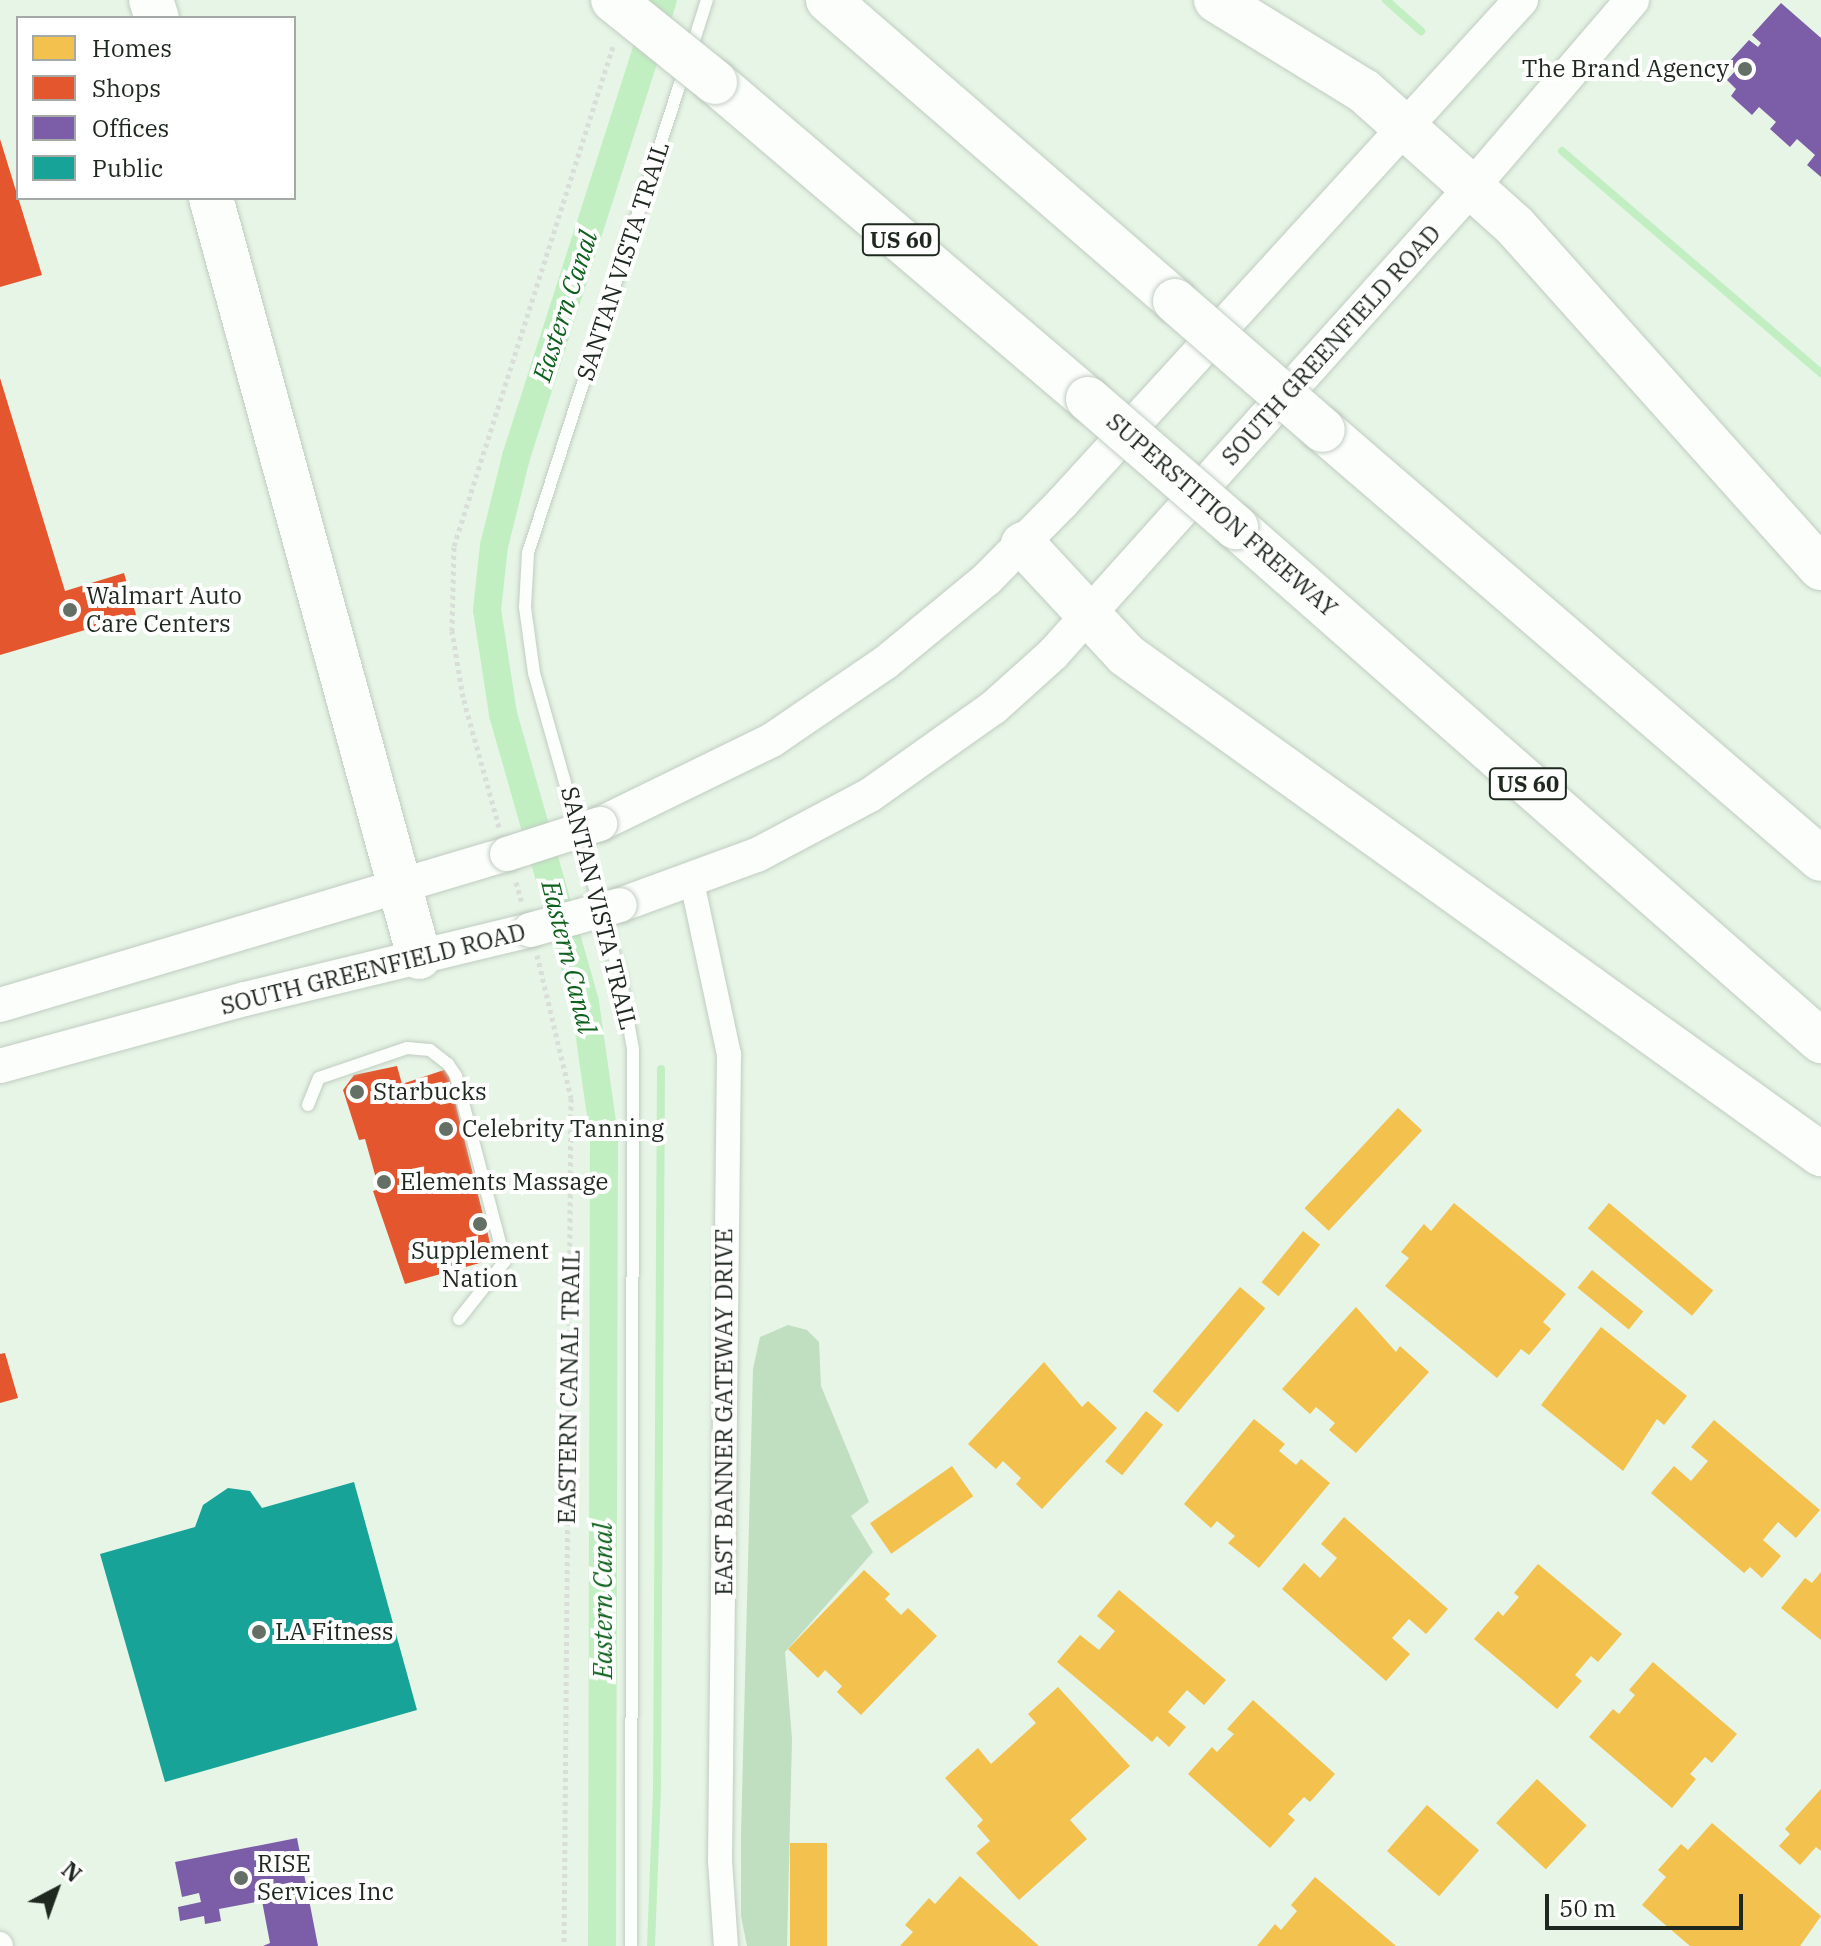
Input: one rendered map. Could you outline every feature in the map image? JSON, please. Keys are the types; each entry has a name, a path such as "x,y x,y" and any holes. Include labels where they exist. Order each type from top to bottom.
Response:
{"highway":[{"path":"828,0 1821,859"},
{"path":"1216,0 1364,91 1514,225 1821,568"},
{"name":"SUPERSTITION FREEWAY","path":"614,20 715,82 1236,527 1821,1041"},
{"path":"212,200 419,957"},
{"path":"1023,544 1126,655 1821,1154"}],"main road":[{"path":"6,1005 399,886 505,845 600,824 697,780 833,700 942,619 1023,544 1521,0"},
{"name":"SOUTH GREENFIELD ROAD","path":"0,1066 620,905 692,882 782,843 870,795 993,708 1090,617 1472,187 1632,0"}],"street":[{"name":"EAST BANNER GATEWAY DRIVE","path":"692,882 729,1054 720,1861 726,1946"}],"lane":[{"name":"SANTAN VISTA TRAIL","path":"631,1946 633,1049 620,977 534,673 525,607 528,553 707,0"},
{"path":"308,1105 319,1078 407,1048 430,1050 448,1064 456,1076 505,1261 459,1319"}],"path":[{"name":"EASTERN CANAL TRAIL","path":"564,1946 571,1098 530,930 463,697 452,631 454,546 614,20"}],"green space":[{"path":"788,1325 807,1330 819,1342 821,1386 869,1502 851,1516 873,1552 785,1652 792,1739 787,1946 747,1946 741,1916 741,1835 753,1369 760,1337"}],"building: Homes":[{"path":"1398,1108 1422,1131 1329,1231 1305,1208"},
{"path":"1454,1203 1566,1294 1543,1322 1551,1329 1529,1355 1521,1349 1497,1378 1385,1286 1409,1258 1401,1252 1424,1224 1431,1231"},
{"path":"1609,1203 1713,1290 1692,1316 1588,1228"},
{"path":"1303,1231 1320,1245 1279,1296 1261,1282"},
{"path":"1592,1270 1643,1312 1629,1329 1578,1288"},
{"path":"1240,1287 1265,1308 1178,1412 1153,1391"},
{"path":"1356,1307 1396,1352 1400,1346 1429,1372 1356,1453 1329,1430 1335,1423 1316,1407 1310,1414 1282,1389"},
{"path":"1601,1327 1687,1396 1664,1425 1657,1419 1623,1471 1541,1405"},
{"path":"1044,1362 1082,1407 1088,1401 1117,1428 1042,1509 1016,1484 1021,1478 1003,1461 996,1469 968,1444"},
{"path":"1146,1411 1163,1425 1122,1475 1105,1462"},
{"path":"1254,1419 1285,1444 1279,1451 1296,1465 1301,1459 1330,1483 1259,1568 1228,1543 1235,1536 1217,1521 1211,1528 1184,1504"},
{"path":"1714,1420 1820,1510 1796,1538 1778,1522 1763,1540 1781,1556 1762,1578 1750,1567 1744,1573 1651,1493 1674,1466 1691,1481 1708,1461 1691,1447"},
{"path":"952,1466 973,1496 891,1554 870,1523"},
{"path":"1344,1517 1448,1609 1426,1634 1409,1619 1392,1638 1410,1654 1386,1681 1282,1589 1304,1563 1320,1578 1337,1558 1321,1544"},
{"path":"1538,1564 1622,1634 1598,1662 1591,1656 1575,1675 1582,1681 1557,1709 1474,1639 1498,1611 1503,1616 1519,1597 1514,1593"},
{"path":"864,1570 890,1594 885,1599 901,1615 908,1608 937,1636 861,1715 837,1692 842,1686 825,1670 818,1678 788,1649"},
{"path":"1821,1572 1821,1640 1781,1608 1805,1578 1812,1583"},
{"path":"1119,1590 1226,1680 1204,1705 1187,1690 1168,1712 1186,1727 1169,1747 1157,1736 1152,1742 1057,1662 1080,1635 1099,1650 1115,1631 1097,1616"},
{"path":"1653,1662 1737,1734 1712,1763 1705,1757 1690,1774 1696,1779 1672,1808 1589,1737 1613,1709 1619,1714 1635,1695 1629,1690"},
{"path":"1058,1687 1130,1766 1070,1820 1087,1839 1019,1900 976,1853 990,1841 977,1826 983,1820 945,1778 978,1748 991,1764 1036,1723 1028,1714"},
{"path":"1253,1700 1335,1774 1310,1802 1304,1797 1288,1814 1295,1820 1270,1848 1188,1774 1212,1747 1217,1752 1234,1734 1227,1729"},
{"path":"1537,1779 1587,1825 1546,1869 1496,1823"},
{"path":"1821,1789 1821,1851 1816,1847 1800,1865 1779,1846 1790,1834 1785,1829"},
{"path":"1427,1805 1479,1850 1439,1896 1387,1851"},
{"path":"1712,1823 1821,1916 1800,1946 1690,1946 1642,1905 1666,1877 1658,1870 1681,1844 1688,1850"},
{"path":"790,1843 827,1843 827,1946 790,1946"},
{"path":"960,1876 1039,1946 900,1946 913,1932 905,1925 929,1898 935,1904"},
{"path":"1315,1877 1396,1946 1257,1946 1275,1924 1281,1930 1297,1911 1291,1905"}],"building: Shops":[{"path":"0,139 16,200 19,200 42,275 0,287"},
{"path":"0,378 65,591 124,573 136,615 0,655"},
{"path":"397,1066 402,1084 447,1069 494,1259 405,1284 373,1191 379,1189 365,1139 359,1140 343,1090 354,1075"},
{"path":"5,1353 18,1398 0,1403 0,1354"}],"building: Offices":[{"path":"1781,3 1821,38 1821,177 1807,165 1815,155 1797,139 1790,147 1770,129 1776,122 1759,107 1752,115 1731,96 1736,89 1727,80 1736,70 1728,63 1749,40 1758,47 1761,43 1752,35"},
{"name":"RISE Services Inc","path":"297,1838 318,1946 263,1946 270,1943 262,1901 219,1909 221,1921 205,1924 204,1916 180,1921 178,1907 201,1902 199,1893 182,1897 175,1862"}],"building: Public":[{"name":"LA Fitness","path":"354,1482 417,1710 165,1782 100,1554 195,1527 203,1505 228,1488 250,1491 262,1508"}],"waterway":[{"name":"Eastern Canal","path":"602,1946 604,1136 585,1002 503,714 487,610 494,546 516,457 663,0"},
{"path":"1386,0 1421,31"},
{"path":"1562,151 1821,373"},
{"path":"651,1946 657,1787 661,1069"}],"place":[{"name":"The Brand Agency","path":"1745,69"},
{"name":"Walmart Auto Care Centers","path":"70,610"},
{"name":"Starbucks","path":"357,1092"},
{"name":"Celebrity Tanning","path":"446,1129"},
{"name":"Elements Massage","path":"384,1182"},
{"name":"Supplement Nation","path":"480,1224"},
{"name":"LA Fitness","path":"259,1632"},
{"name":"RISE Services Inc","path":"241,1878"}]}
